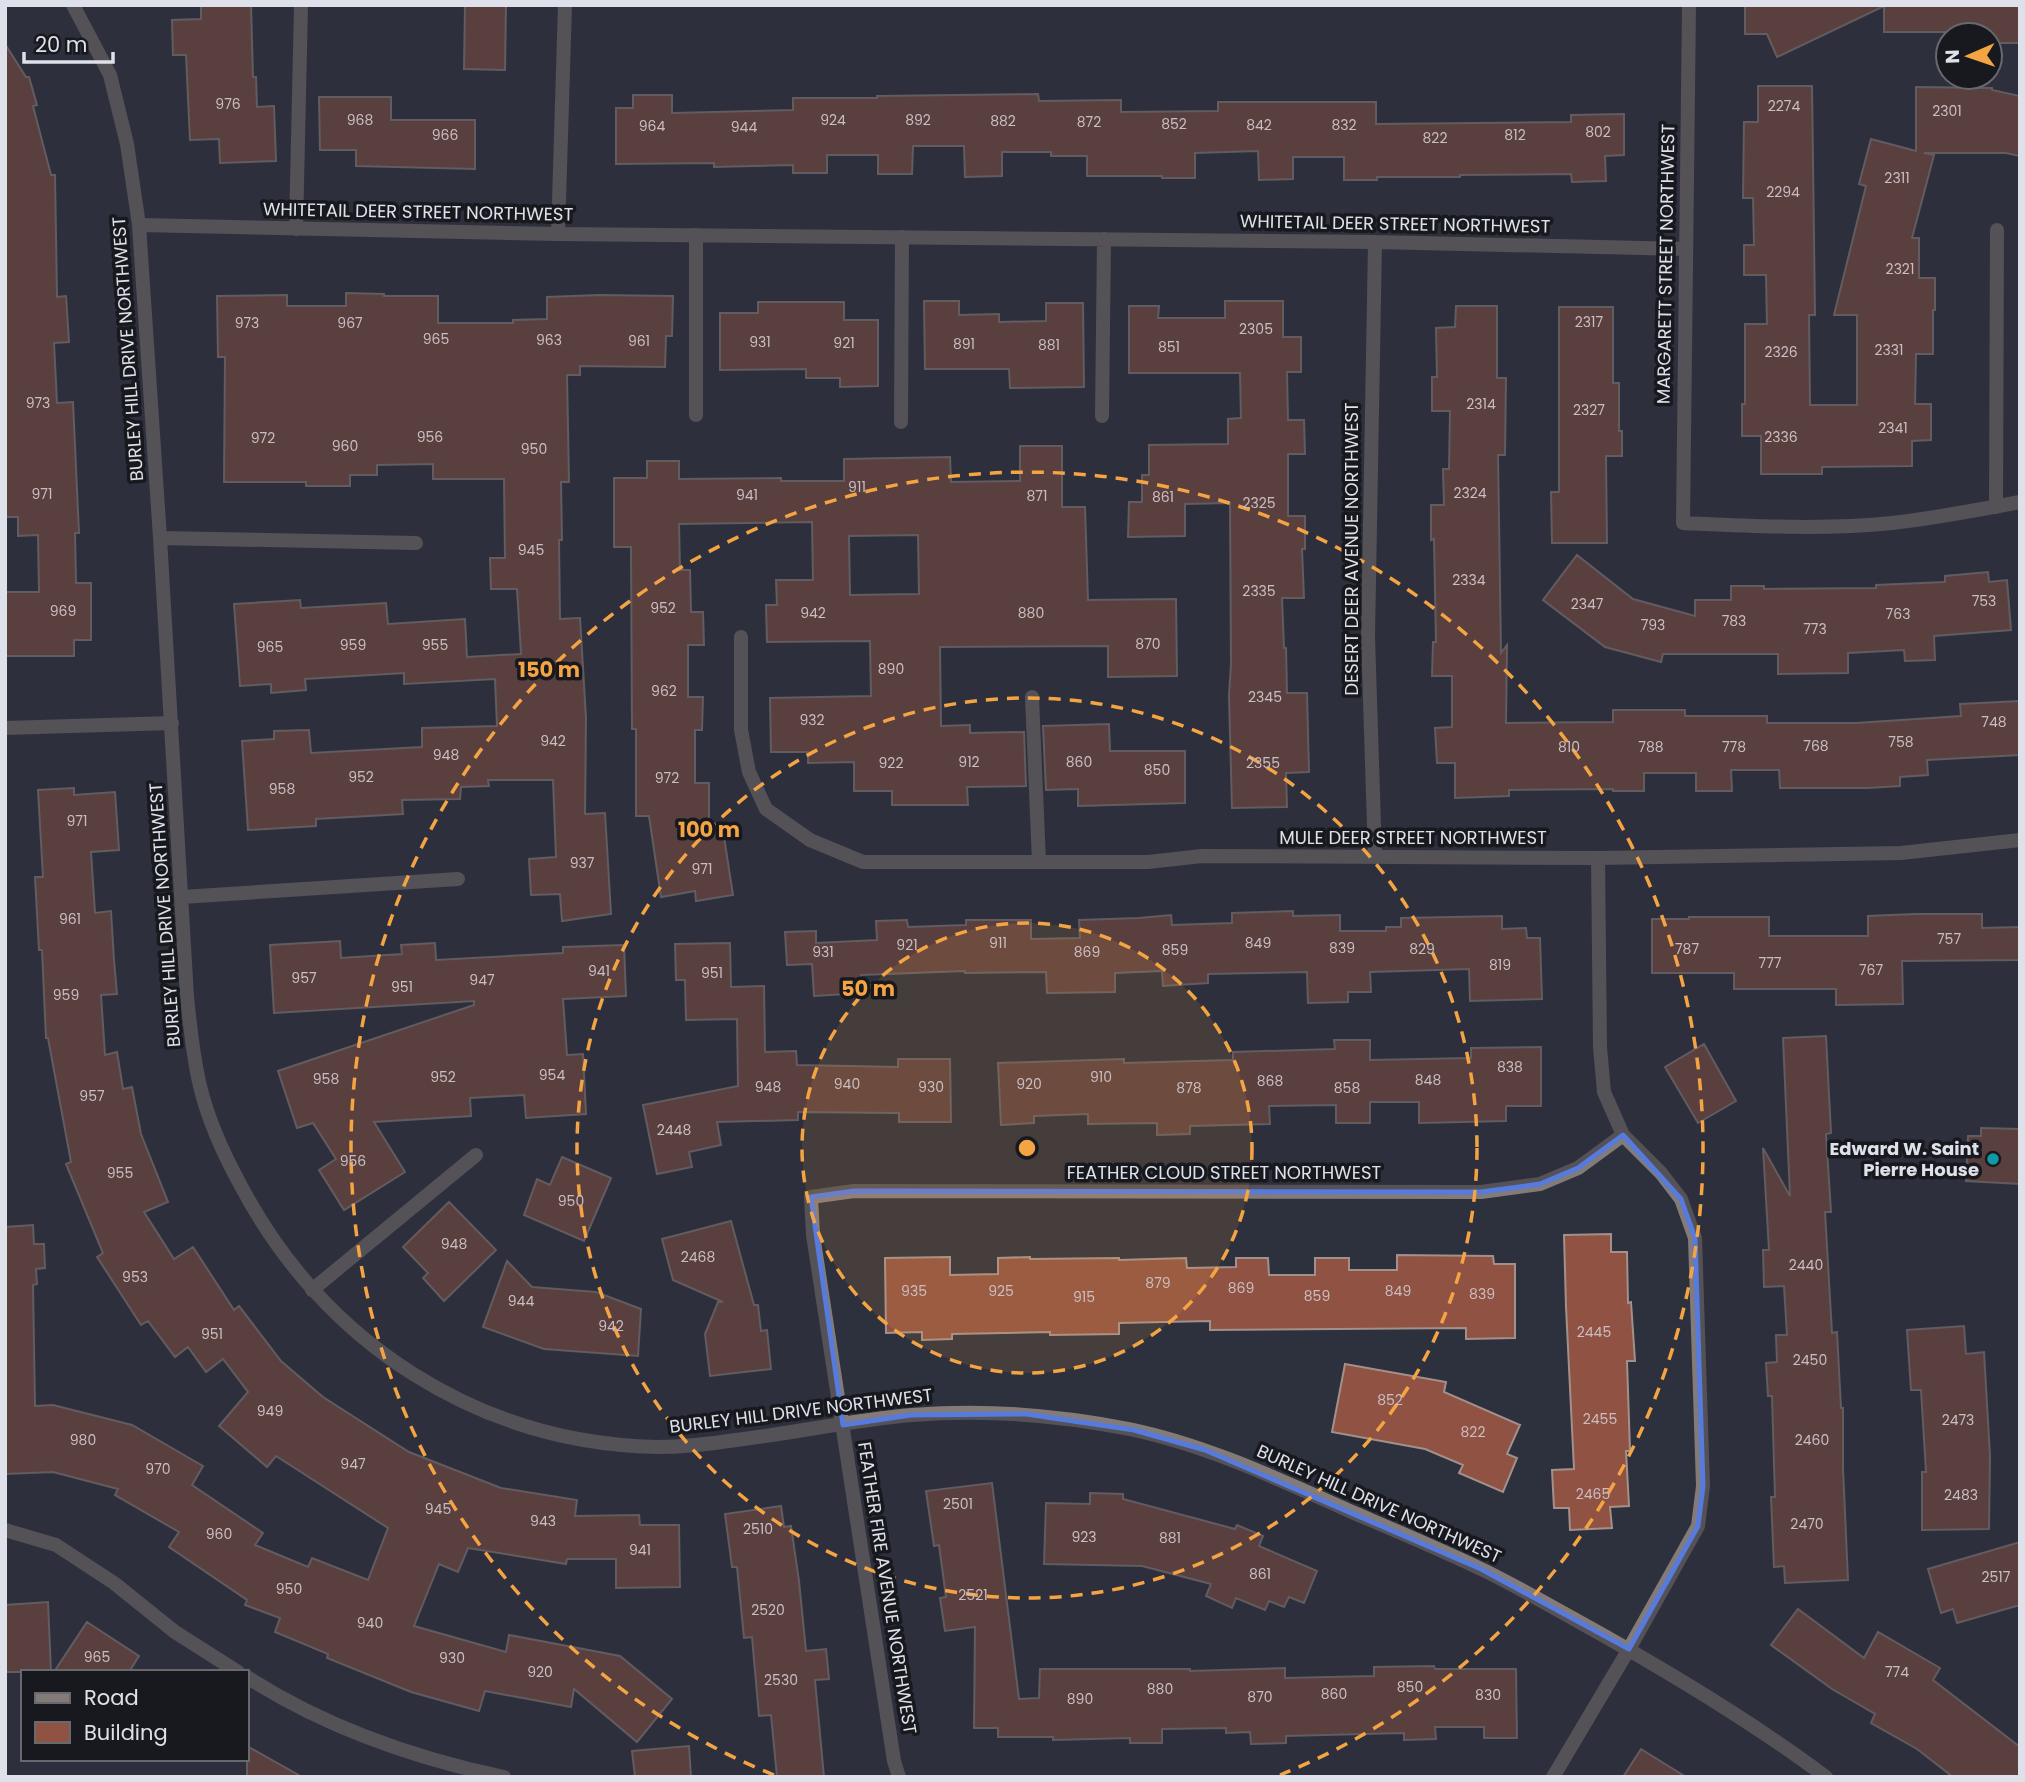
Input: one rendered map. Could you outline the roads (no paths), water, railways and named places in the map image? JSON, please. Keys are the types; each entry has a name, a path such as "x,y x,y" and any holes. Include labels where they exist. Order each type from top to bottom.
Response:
{"street":[{"name":"BURLEY HILL DRIVE NORTHWEST","path":"73,5 110,75 127,144 139,225 188,1009 200,1088 230,1166 252,1208 277,1247 312,1290 358,1335 431,1384 475,1407 508,1420 567,1437 659,1447 700,1445 911,1415 1026,1414 1134,1430 1205,1450 1481,1569 1629,1649 1755,1727 1826,1777"},
{"path":"296,229 301,5"},
{"path":"558,234 565,5"},
{"name":"MARGARETT STREET NORTHWEST","path":"1689,5 1683,523 1853,526 1893,523 1996,507"},
{"name":"WHITETAIL DEER STREET NORTHWEST","path":"139,225 558,234 1375,242 1686,249"},
{"path":"1997,230 1996,507 2020,502"},
{"path":"696,235 696,415"},
{"path":"901,422 902,237"},
{"path":"1102,416 1104,239"},
{"name":"DESERT DEER AVENUE NORTHWEST","path":"1375,242 1368,637 1375,857"},
{"path":"160,538 416,543"},
{"name":"MULE DEER STREET NORTHWEST","path":"741,636 741,730 748,772 766,809 810,840 863,862 1148,862 1202,856 1598,858 1900,853 2020,840"},
{"path":"1032,697 1039,862"},
{"path":"5,728 172,723"},
{"path":"1553,1777 1698,1526 1703,1486 1695,1237 1681,1199 1661,1173 1623,1135 1604,1092 1600,1047 1598,858"},
{"path":"182,897 458,879"},
{"name":"FEATHER CLOUD STREET NORTHWEST","path":"811,1196 854,1191 1481,1192 1540,1184 1578,1168 1623,1135"},
{"path":"312,1290 476,1155"},
{"name":"FEATHER FIRE AVENUE NORTHWEST","path":"811,1196 813,1235 894,1761 899,1777"},
{"path":"5,1530 56,1545 114,1583 175,1632 235,1670"},
{"path":"248,1678 337,1726 417,1754 504,1777"}],"place":[{"name":"Edward W. Saint Pierre House","path":"1993,1159"}]}
